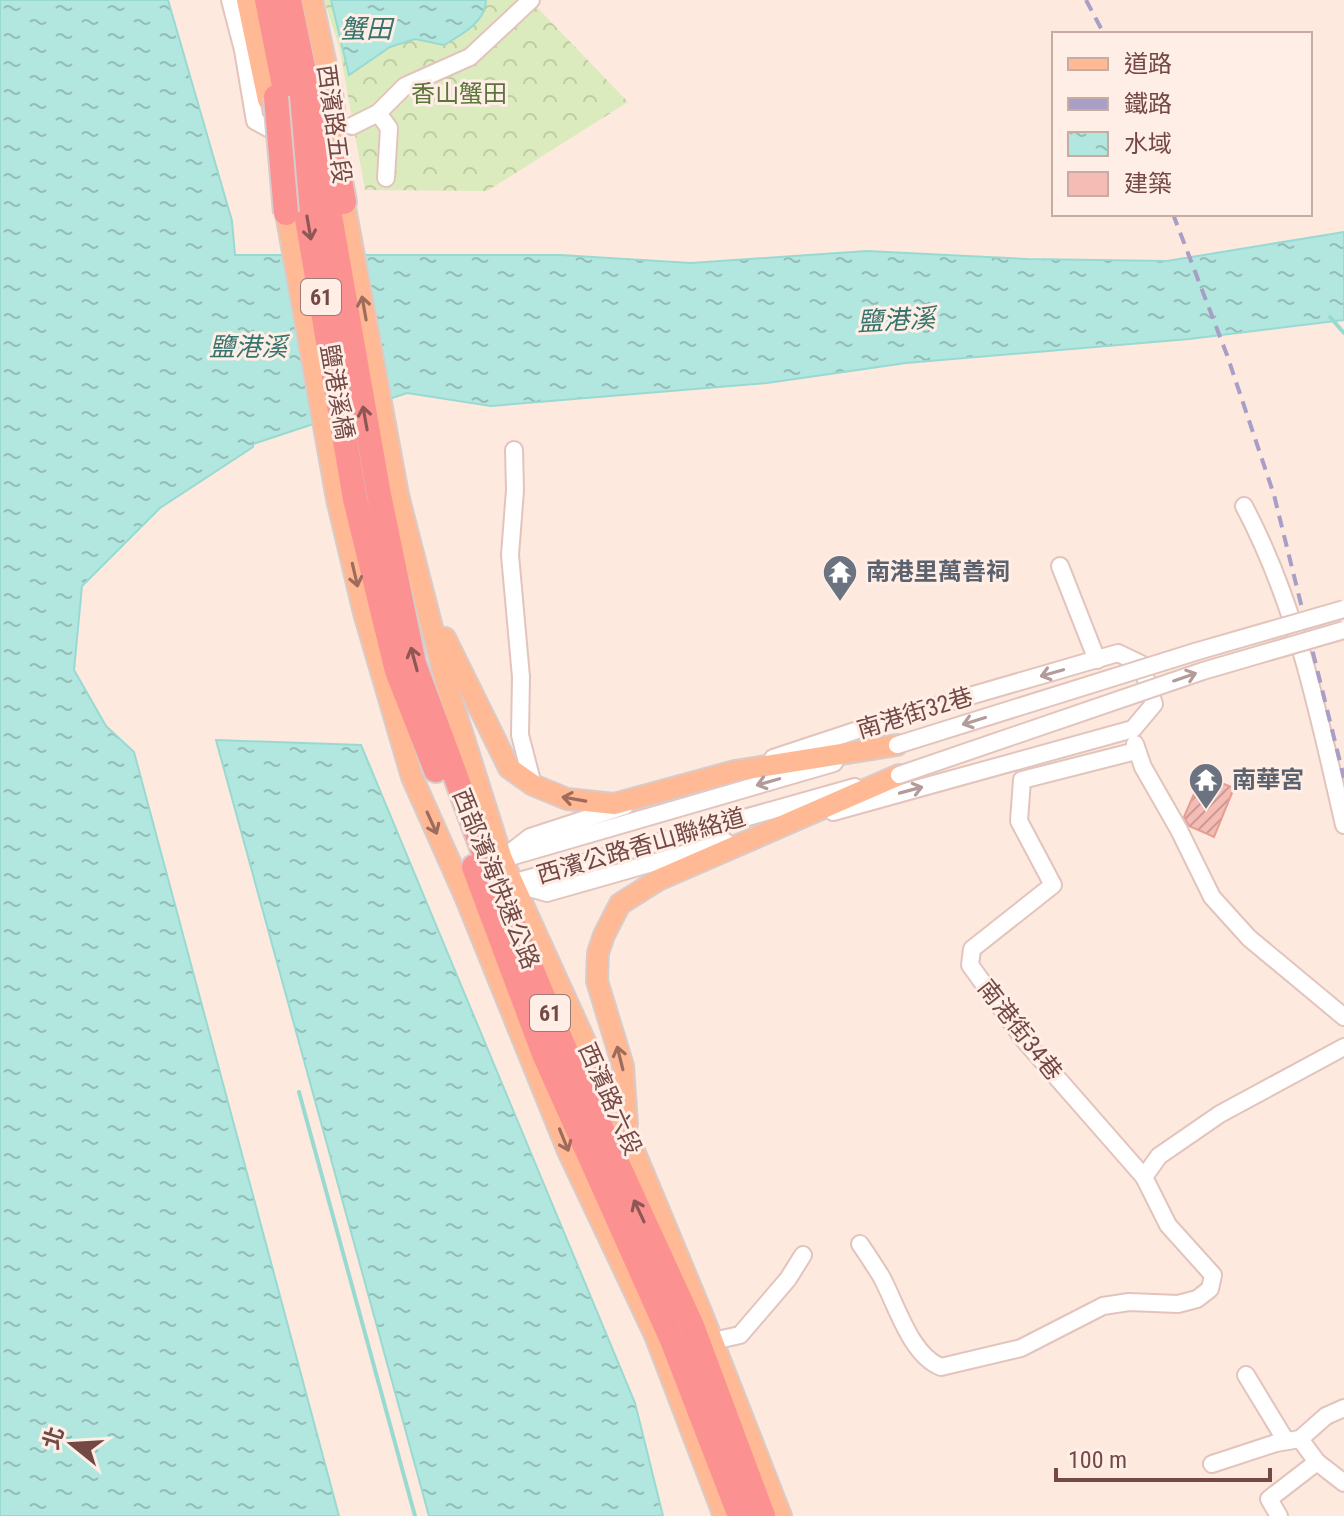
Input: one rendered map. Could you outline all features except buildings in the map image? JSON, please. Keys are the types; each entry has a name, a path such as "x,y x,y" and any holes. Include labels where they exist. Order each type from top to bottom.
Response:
{"highway":[{"path":"279,3 299,96 344,202"},
{"path":"279,3 312,52 299,96 286,213"},
{"name":"鹽港溪橋","path":"299,96 367,497"},
{"name":"西部濱海快速公路","path":"367,497 414,664 489,867 490,892 544,1054 672,1340 740,1516"},
{"name":"西部濱海快速公路","path":"490,892 692,1326 763,1516"}],"main road":[{"name":"鹽港溪橋","path":"344,202 367,497"},
{"name":"鹽港溪橋","path":"286,213 367,497"},
{"name":"61","path":"367,497 418,571 489,867"},
{"name":"西濱路六段","path":"367,497 364,613 412,777 490,892 628,1136 781,1516"},
{"path":"418,571 454,660 509,768 533,785 567,799 614,804 735,771 897,745"},
{"path":"628,1136 623,1066 597,981 598,953 620,904 658,880 899,775"},
{"name":"西濱路六段","path":"490,892 568,1151 655,1335 724,1516"}],"street":[{"path":"230,0 243,50 255,121 286,138"},
{"path":"352,126 378,113 405,86 470,57 531,0"},
{"path":"378,113 389,128 386,178"},
{"path":"514,450 515,490 510,555 521,677 520,735 533,785"},
{"path":"1244,506 1265,546 1290,613 1313,690 1344,825"},
{"path":"1060,566 1097,660"},
{"name":"西濱公路香山聯絡道","path":"489,867 1344,609"},
{"name":"西濱公路香山聯絡道","path":"490,892 899,775 1203,671 1344,630"},
{"name":"南港街32巷","path":"489,867 530,837 894,718 1118,653 1141,664 1154,704 1133,729"},
{"path":"490,892 547,893 1133,729 1136,751 1212,897 1249,938 1344,1017"},
{"name":"南港街34巷","path":"860,1244 882,1278 898,1316 929,1362 941,1367 1021,1348 1103,1306 1129,1302 1178,1304 1197,1299 1210,1289 1213,1275 1168,1225 1144,1177 1024,1040 970,965 972,949 1053,885 1019,821 1022,780 1136,751"},
{"path":"1144,1177 1159,1156 1220,1114 1344,1047"},
{"path":"713,1341 740,1335 788,1279 803,1255"},
{"path":"1246,1375 1293,1440 1344,1483"},
{"path":"1212,1464 1293,1440 1326,1416 1344,1408"},
{"path":"1279,1516 1269,1499 1317,1462"}],"green space":[{"name":"香山蟹田","path":"324,0 530,0 628,102 487,191 365,190 339,46"}],"water":[{"name":"鹽港溪","path":"0,0 168,0 232,221 235,255 560,255 691,263 867,251 1027,259 1167,261 1344,232 1344,320 1189,339 906,363 767,383 491,406 407,393 253,444 253,447 160,508 82,586 74,670 106,726 134,752 339,1516 0,1516"},
{"name":"蟹田","path":"331,0 486,0 477,21 444,45 415,39 390,47 349,75"},
{"path":"216,740 361,745 635,1403 663,1516 429,1516"}],"waterway":[{"path":"1330,317 1344,333"},
{"path":"299,1092 415,1516"}],"railway":[{"path":"1086,0 1103,32"},
{"path":"1174,216 1227,355 1274,495 1344,778"}],"place":[{"name":"南港里萬善祠","path":"840,603"},
{"name":"南華宮","path":"1206,811"}]}
